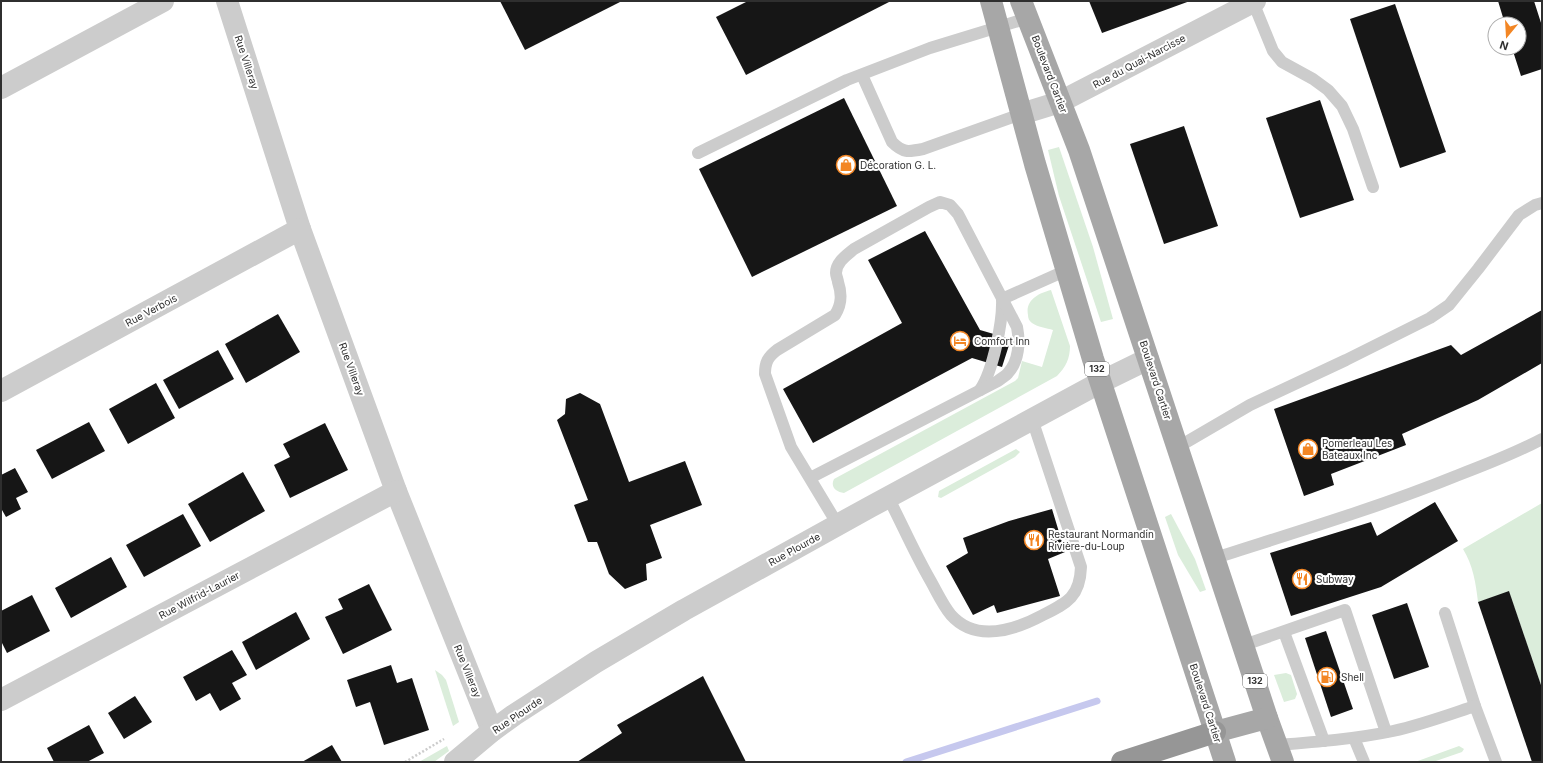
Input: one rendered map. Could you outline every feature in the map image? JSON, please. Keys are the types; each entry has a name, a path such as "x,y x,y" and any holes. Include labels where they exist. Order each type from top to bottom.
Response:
{"highway":[{"path":"1122,762 1215,732"}],"main road":[{"name":"Boulevard Cartier","path":"991,1 1035,164 1101,382 1225,762"},
{"name":"Boulevard Cartier","path":"1025,10 1079,150 1244,645 1278,757"},
{"path":"1215,732 1267,718"}],"street":[{"path":"1,88 162,1"},
{"name":"Rue Villeray","path":"227,1 300,229 396,490 492,731"},
{"name":"Rue du Quai-Narcisse","path":"1021,114 1060,102 1254,1"},
{"name":"Rue Verbois","path":"1,392 300,229"},
{"name":"Rue Plourde","path":"455,762 492,731 609,654 684,610 1032,419 1148,359"},
{"name":"Rue Wilfrid-Laurier","path":"1,700 396,490"}],"lane":[{"path":"1254,1 1273,51 1282,62 1313,79 1328,90 1342,106 1353,129 1373,187"},
{"path":"698,153 847,80 930,48 998,27 1025,10"},
{"path":"862,75 892,142 899,149 910,151 923,149 1021,114"},
{"path":"810,478 980,390 1008,373 1014,365 1019,347 1017,327 958,214 950,205 940,202 854,249 844,257 838,266 836,273 842,296 840,308 835,315 777,350 769,357 765,365 765,374 791,447 838,525"},
{"path":"1178,447 1250,405 1346,360 1430,318 1449,305 1519,215 1535,205 1542,203"},
{"path":"1002,299 1067,270"},
{"path":"980,390 986,381 991,364 1001,320 1002,299"},
{"path":"888,497 935,589 951,614 959,622 969,628 990,632 1009,629 1031,622 1064,604 1075,593 1080,577 1081,567 1060,498 1032,419"},
{"path":"1215,558 1329,523 1421,490 1517,452 1542,439"},
{"path":"1244,645 1345,610 1386,732"},
{"path":"1445,613 1475,706 1496,762"},
{"path":"1284,632 1324,741"},
{"path":"1278,757 1324,741 1354,738 1386,732 1422,723 1475,706"},
{"path":"1354,738 1364,762"}],"green space":[{"path":"1059,147 1093,247 1113,319 1101,322 1059,196 1048,150"},
{"path":"1051,290 1070,346 1067,362 1057,376 844,493 838,492 834,489 834,479 1015,381 1018,378 1022,361 1042,367 1053,330 1037,326 1031,322 1028,318 1028,310 1031,301 1034,298"},
{"path":"1016,449 1020,452 1015,457 941,498 938,497 939,491"},
{"path":"1542,503 1542,688 1509,592 1478,602 1472,568 1463,549"},
{"path":"1171,514 1195,559 1206,590 1200,592 1178,555 1165,517"},
{"path":"435,670 446,680 459,722 453,726"},
{"path":"1286,673 1291,675 1297,694 1295,699 1284,702 1274,675"},
{"path":"447,746 449,751 434,762 419,762"},
{"path":"1459,746 1464,749 1462,752 1433,762 1415,762"}],"building":[{"path":"500,1 622,1 525,50"},
{"path":"748,1 891,1 746,75 716,17"},
{"path":"1089,1 1190,1 1102,33"},
{"path":"1498,1 1534,1 1542,26 1542,69 1521,76 1515,56 1527,56 1527,16 1503,16"},
{"path":"1395,4 1446,152 1400,168 1350,19"},
{"path":"844,98 897,206 752,277 699,169"},
{"path":"1320,100 1354,200 1300,218 1266,118"},
{"path":"1184,126 1218,226 1164,244 1130,144"},
{"path":"925,231 980,330 1011,339 1002,367 972,358 813,443 783,389 902,323 868,260"},
{"path":"1542,310 1542,363 1478,400 1402,434 1406,445 1331,474 1334,485 1304,496 1274,409 1451,345 1461,355"},
{"path":"278,314 300,352 246,383 225,344"},
{"path":"218,350 234,379 179,409 163,380"},
{"path":"156,383 175,418 128,444 109,409"},
{"path":"580,393 600,404 629,482 685,461 702,505 650,525 662,558 646,564 647,580 625,589 609,574 597,542 588,542 574,505 588,500 557,420 565,414 566,399"},
{"path":"89,422 105,451 52,479 36,450"},
{"path":"325,423 348,470 290,498 274,465 290,457 283,444"},
{"path":"15,468 28,492 16,498 21,509 6,517 1,510 1,475"},
{"path":"243,472 265,511 210,542 188,504"},
{"path":"1435,502 1458,541 1381,587 1291,616 1270,553 1371,522 1377,536"},
{"path":"1052,509 1065,552 1048,559 1060,596 997,613 994,605 973,615 946,566 968,553 963,538 1009,521"},
{"path":"183,514 201,546 144,577 126,545"},
{"path":"111,557 127,587 71,618 55,588"},
{"path":"369,584 392,630 343,654 325,617 343,609 338,599"},
{"path":"1509,591 1542,688 1542,762 1532,762 1478,602"},
{"path":"32,595 50,631 7,653 1,641 1,611"},
{"path":"1407,603 1429,667 1394,679 1372,615"},
{"path":"296,612 310,639 256,670 242,642"},
{"path":"1326,631 1353,709 1331,717 1305,638"},
{"path":"232,650 247,675 232,683 241,699 220,711 210,693 196,701 183,677"},
{"path":"391,665 397,683 412,678 429,730 384,745 370,702 356,707 347,680"},
{"path":"703,676 746,762 577,762 622,733 617,725"},
{"path":"135,696 152,722 124,739 108,713"},
{"path":"89,725 104,753 87,762 54,762 47,748"},
{"path":"332,745 342,762 302,762"}],"waterway":[{"path":"906,762 1097,701"}],"place":[{"name":"Décoration G. L.","path":"846,165"},
{"name":"Comfort Inn","path":"960,341"},
{"name":"Pomerleau Les Bateaux Inc","path":"1308,449"},
{"name":"Restaurant Normandin Rivière-du-Loup","path":"1034,540"},
{"name":"Subway","path":"1302,579"},
{"name":"Shell","path":"1327,677"}]}
